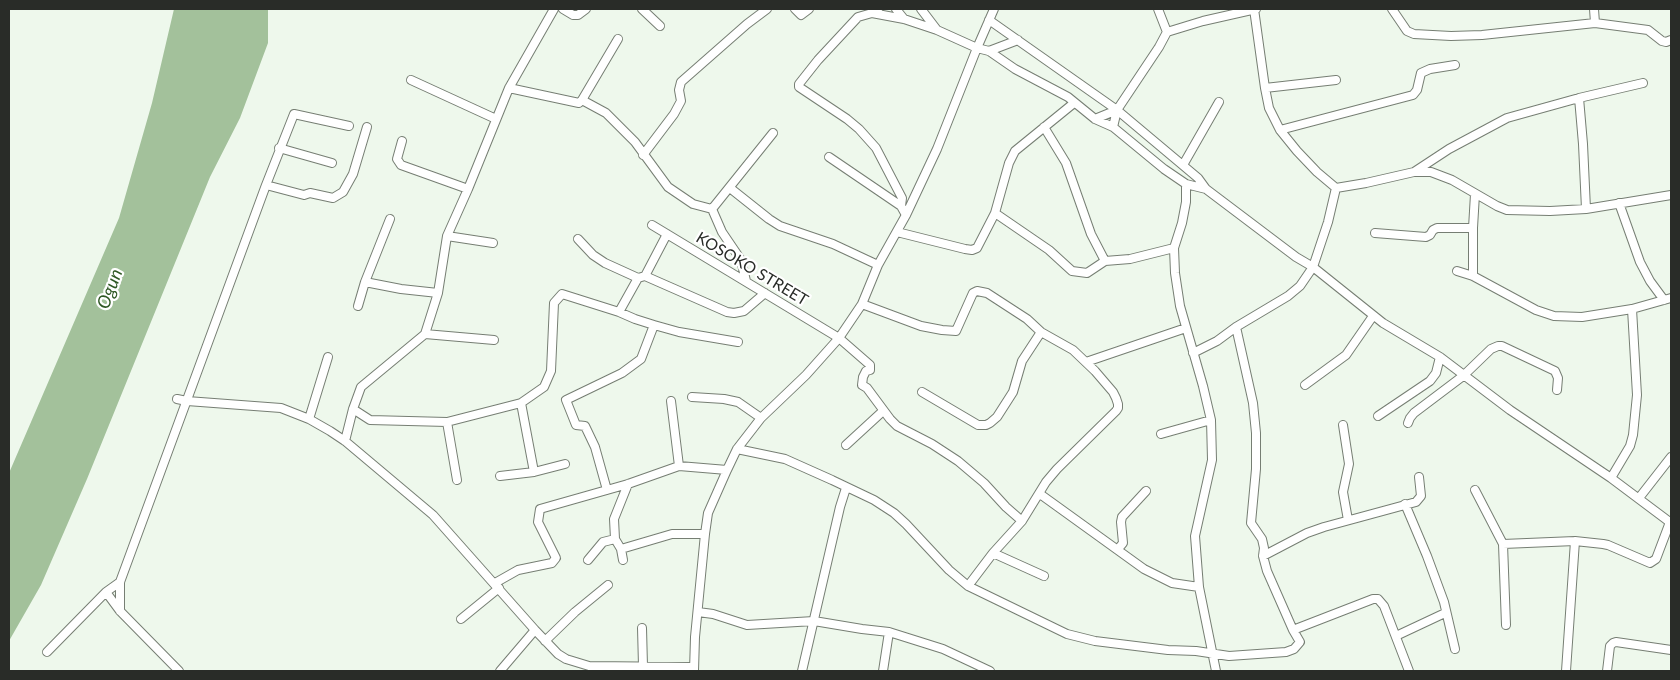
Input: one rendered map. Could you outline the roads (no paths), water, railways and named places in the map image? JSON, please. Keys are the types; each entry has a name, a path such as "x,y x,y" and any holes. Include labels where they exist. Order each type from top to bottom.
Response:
{"street":[{"path":"345,441 361,387 425,334 438,293 447,236 509,88 554,9"},
{"path":"564,9 573,15 578,15 586,9"},
{"path":"642,9 660,26"},
{"path":"643,155 674,114 681,101 679,90 681,82 746,24 767,9"},
{"path":"795,9 801,15 809,9"},
{"path":"896,9 904,19"},
{"path":"921,9 937,30"},
{"path":"177,399 187,402 282,408 309,419 345,441 433,515 545,641 566,659 606,669 643,666 694,669 708,513 727,470 737,449 761,418 806,375 839,338 862,304 878,266 906,215 937,149 994,9"},
{"path":"1158,9 1167,32"},
{"path":"1113,127 1117,110 1159,48 1167,32 1224,12 1255,9 1269,108 1280,130 1308,162 1336,188"},
{"path":"1392,9 1410,33 1452,36 1482,35 1595,23 1648,30 1662,41 1671,40"},
{"path":"1594,9 1595,23"},
{"path":"901,206 902,198 881,154 869,139 847,119 799,87 799,84 818,60 858,17 875,11 937,30 977,48 989,51 1015,69 1068,97 1095,119 1113,127 1164,169 1186,184 1206,189"},
{"path":"988,20 1117,110 1198,178 1206,189 1296,257 1313,267 1373,316 1440,357 1510,410 1639,498 1670,523 1656,559 1650,563 1608,545 1575,541 1503,544"},
{"path":"509,88 579,103 618,39"},
{"path":"989,51 1018,40"},
{"path":"1280,130 1413,95 1417,90 1421,73 1430,69 1455,65"},
{"path":"410,80 496,119"},
{"path":"1265,88 1336,80"},
{"path":"1414,172 1449,149 1507,118 1643,83"},
{"path":"1579,98 1586,209"},
{"path":"582,100 606,113 635,142 668,187 693,204 712,209"},
{"path":"1183,165 1219,102"},
{"path":"897,232 972,250 977,248 995,213 1009,163 1015,151 1074,103"},
{"path":"1095,119 1117,110"},
{"path":"120,612 120,582 266,185 294,114 349,126"},
{"path":"266,185 304,195 310,193 333,198 343,192 353,174 367,127"},
{"path":"1044,127 1066,163 1091,234 1105,261"},
{"path":"712,209 773,133"},
{"path":"402,141 397,159 401,165 468,189"},
{"path":"280,148 332,163"},
{"path":"829,156 901,206 906,215"},
{"path":"1336,188 1414,172 1431,172 1452,180 1496,206 1507,210 1550,211 1586,209 1671,195"},
{"path":"1186,184 1186,202 1174,248 1177,289 1211,420 1212,460 1195,536 1199,587 1216,671"},
{"path":"730,188 769,220 780,226 833,244 878,266"},
{"path":"1193,352 1217,341 1296,290 1313,267 1328,222 1336,188"},
{"path":"1474,276 1473,228 1475,194"},
{"path":"1458,271 1474,276 1536,310 1554,316 1582,317 1632,309 1667,299 1650,281 1640,262 1619,203"},
{"path":"712,209 722,232 741,260 746,281"},
{"path":"995,213 1049,250 1072,271 1087,273 1105,261 1130,259 1174,248"},
{"path":"358,306 365,282 390,219"},
{"name":"KOSOKO STREET","path":"652,225 839,338 870,365 870,370 863,377 862,385 867,388 883,410"},
{"path":"1375,233 1426,237 1437,228 1473,228"},
{"path":"619,312 667,234"},
{"path":"447,236 493,243"},
{"path":"578,239 599,260 717,308 734,313 744,310 765,293"},
{"path":"365,282 401,289 438,293"},
{"path":"862,304 921,326 956,331 973,293 977,291 988,293 1027,319 1041,332 1073,350 1113,392 1118,404 1118,408 1046,482 1022,521 993,553 968,586"},
{"path":"353,409 370,420 446,422 522,403 544,387 552,371 554,303 562,294 679,332 738,342"},
{"path":"1611,478 1630,446 1633,435 1637,395 1632,309"},
{"path":"1305,385 1346,354 1373,316"},
{"path":"607,490 596,447 585,426 576,426 566,400 622,373 641,359 654,325"},
{"path":"737,449 785,459 874,500 894,513 949,570 968,586 1023,614 1080,638 1229,656 1286,652 1294,649 1300,642 1267,571 1263,556 1262,539 1251,523 1256,470 1256,433 1253,404 1236,327"},
{"path":"1086,362 1186,328"},
{"path":"922,392 978,425 990,423 998,417 1013,392 1022,361 1041,332"},
{"path":"425,334 494,340"},
{"path":"1408,423 1414,413 1463,376 1494,347 1502,346 1554,371 1558,378 1557,390"},
{"path":"309,419 328,357"},
{"path":"1378,416 1430,381 1436,373 1440,357"},
{"path":"692,397 738,402 761,418"},
{"path":"672,401 679,466"},
{"path":"522,403 534,472"},
{"path":"846,445 883,410 897,426 944,451 972,472 1022,521"},
{"path":"1161,434 1211,420"},
{"path":"446,422 456,480"},
{"path":"1342,425 1349,464 1343,492 1348,520"},
{"path":"1639,498 1671,457"},
{"path":"500,476 534,472 565,464"},
{"path":"461,619 497,586 518,570 552,563 556,558 538,522 540,509 628,484 679,466 727,470"},
{"path":"1263,556 1307,533 1416,502 1421,496 1419,477"},
{"path":"622,560 621,549 615,539 614,519 628,484"},
{"path":"802,671 846,488"},
{"path":"1118,549 1124,543 1122,517 1146,490"},
{"path":"1476,490 1503,544 1506,625"},
{"path":"1040,494 1144,569 1167,581 1199,587"},
{"path":"1406,504 1444,602 1455,649"},
{"path":"621,549 672,534 705,534"},
{"path":"588,560 603,542 615,539"},
{"path":"1566,671 1575,541"},
{"path":"993,553 1044,576"},
{"path":"47,652 106,592 120,582"},
{"path":"545,641 608,585"},
{"path":"106,592 120,612 178,671"},
{"path":"1293,630 1373,599 1378,599 1384,606 1409,671"},
{"path":"698,612 713,614 747,625 814,621 889,632 943,649 990,671"},
{"path":"1396,636 1446,613"},
{"path":"642,628 643,666"},
{"path":"500,671 535,630"},
{"path":"883,671 889,632"},
{"path":"1607,671 1610,646 1616,642 1671,650"}],"water":[{"name":"Ogun","path":"174,9 268,9 268,43 240,118 210,177 87,479 41,585 9,641 9,473 119,218 152,103"}]}
